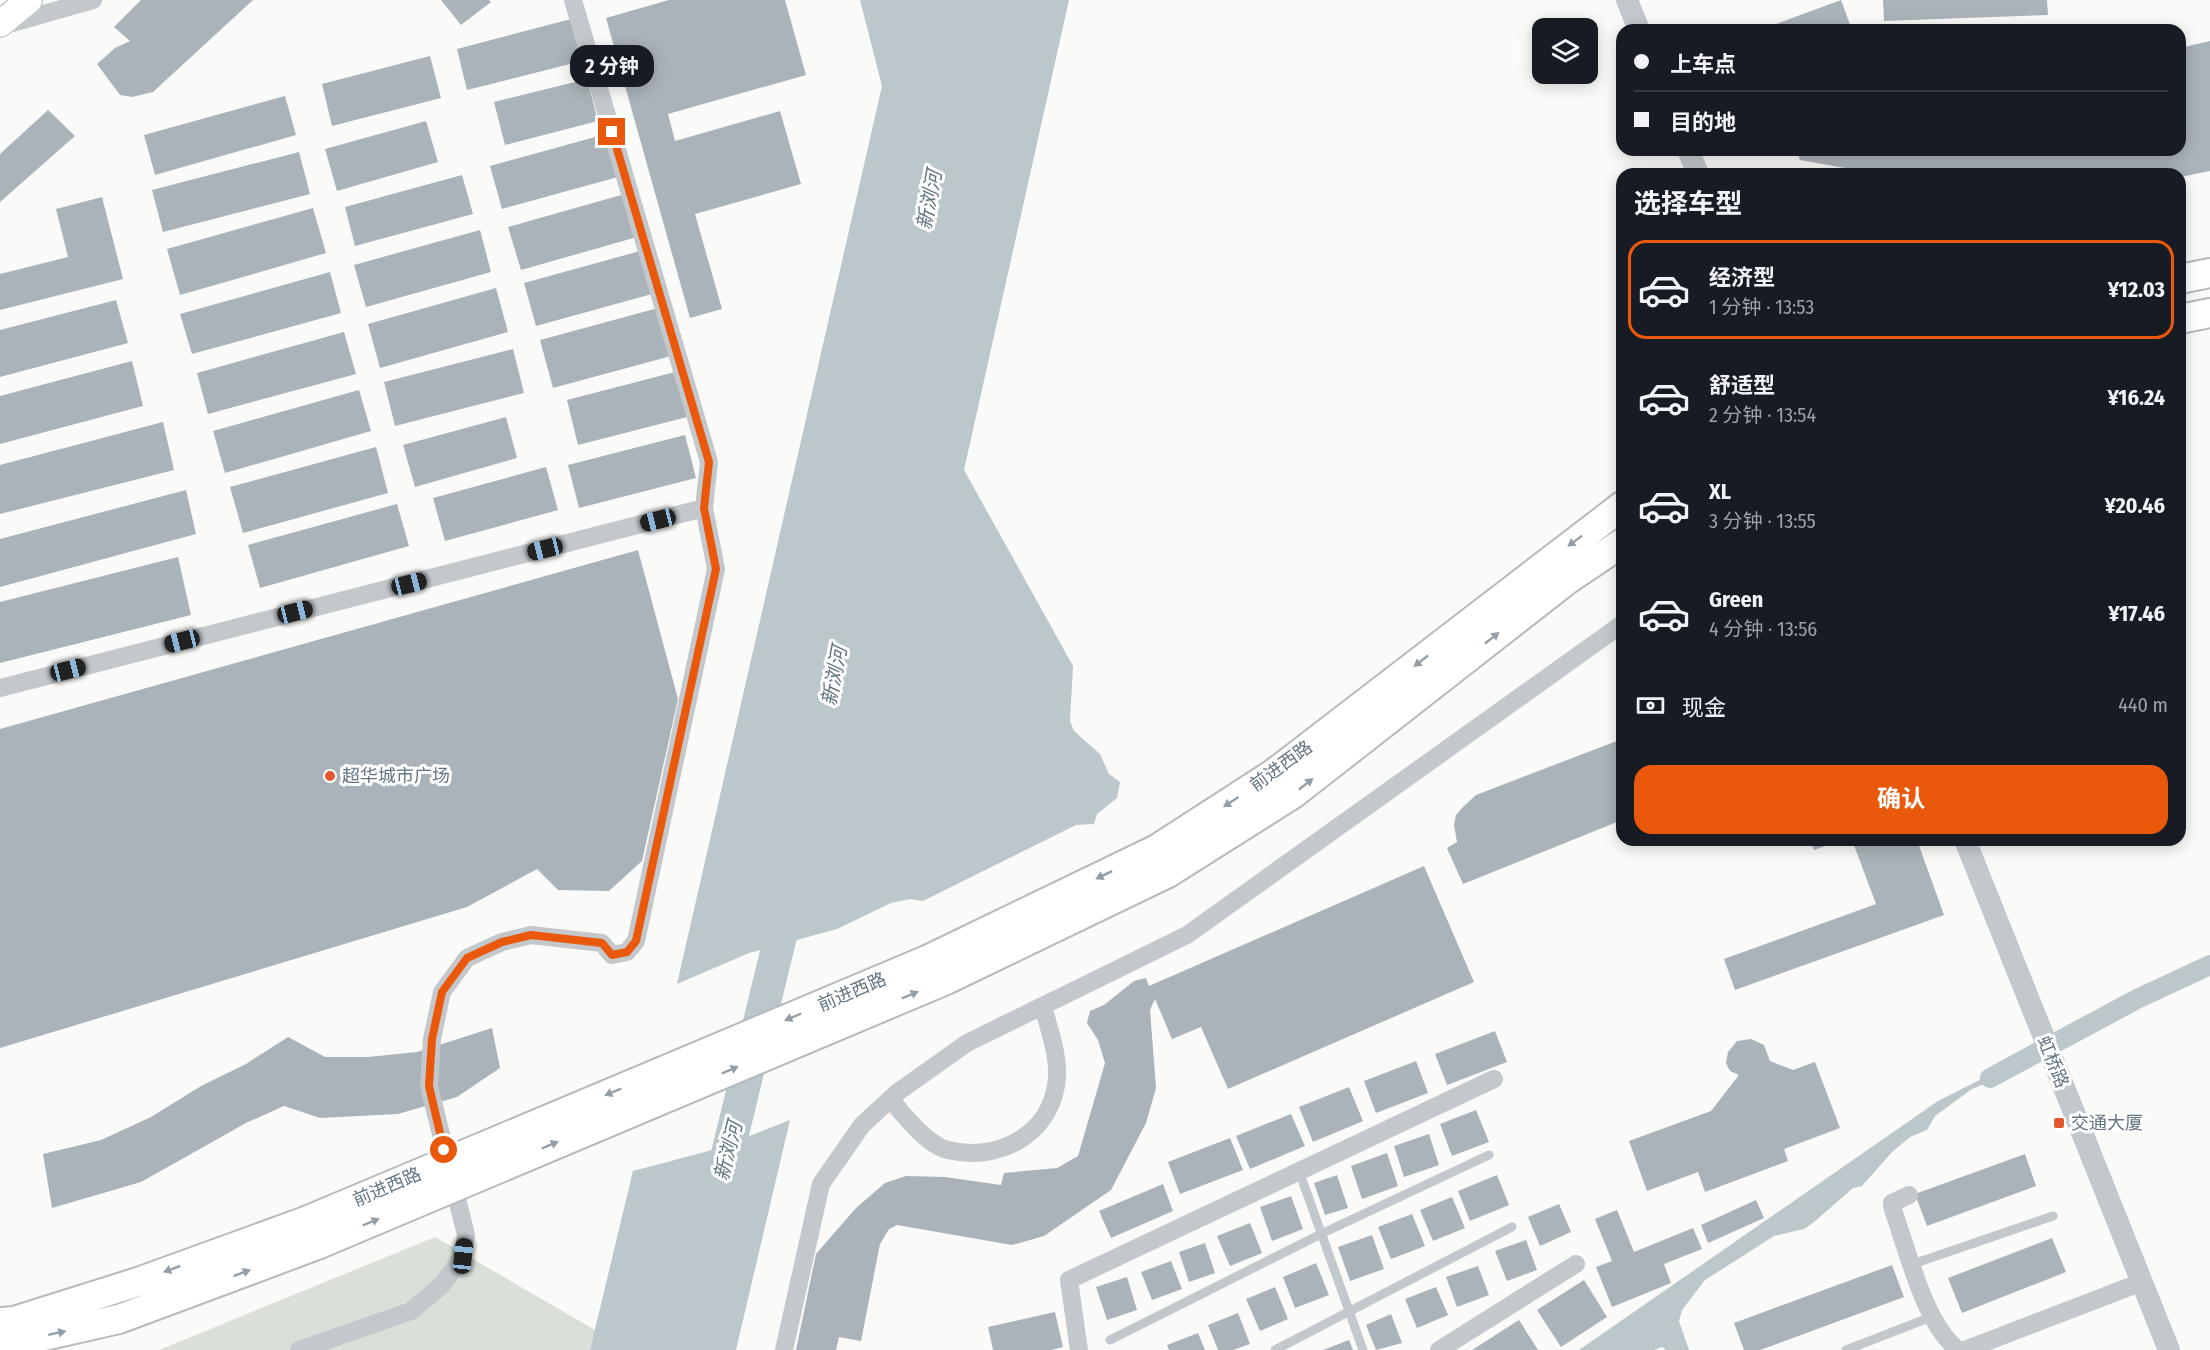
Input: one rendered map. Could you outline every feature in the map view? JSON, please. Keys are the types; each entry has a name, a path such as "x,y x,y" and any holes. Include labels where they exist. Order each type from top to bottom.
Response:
{"main road":[{"path":"0,25 29,0"},
{"path":"2186,278 2210,273"},
{"path":"2186,318 2210,313"},
{"name":"前进西路","path":"1162,861 1616,511"},
{"name":"前进西路","path":"0,1346 120,1319 927,960 1162,861 1293,794 1567,580 1616,547"},
{"name":"前进西路","path":"0,1322 14,1321 138,1282 312,1233"}],"street":[{"path":"0,25 93,0"},
{"path":"299,1350 411,1311 442,1285 463,1256 466,1235 429,1086 432,1039 442,992 467,958 502,942 531,935 602,943 612,955 627,952 636,941 716,569 704,508 709,462 573,0"},
{"path":"1627,0 1637,24"},
{"path":"0,688 704,508"},
{"path":"784,1350 821,1184 862,1125 890,1099 967,1043 1187,934 1616,628"},
{"name":"虹桥路","path":"1967,846 2169,1350"},
{"path":"890,1099 916,1128 946,1150 980,1153 1011,1147 1032,1131 1046,1113 1056,1086 1055,1052 1043,1006"},
{"path":"1079,1350 1069,1280 1494,1079"},
{"path":"1909,1196 1892,1203 1912,1264 1944,1339 1958,1350"},
{"path":"1438,1350 1576,1264"},
{"path":"1965,1350 2142,1282"}],"lane":[{"path":"1110,1340 1321,1234 1489,1155"},
{"path":"1299,1171 1363,1350"},
{"path":"1912,1264 2053,1216"},
{"path":"1275,1350 1512,1227"},
{"path":"1846,1350 1934,1316"}],"shaded area":[{"path":"435,1237 595,1330 590,1350 159,1350"}],"water":[{"path":"860,0 1069,0 964,470 1073,666 1070,721 1074,731 1100,754 1109,774 1120,782 1117,798 1097,814 1094,824 1076,825 923,901 910,899 891,903 837,929 749,953 677,984 882,86"},
{"path":"2011,1064 2014,1071 1972,1089 1935,1116 1927,1130 1910,1137 1892,1152 1862,1186 1853,1188 1814,1222 1804,1229 1774,1236 1705,1280 1682,1310 1679,1321 1689,1350 1666,1350 1662,1347 1654,1350 1579,1350 1938,1101"},
{"path":"790,1120 736,1350 590,1350 633,1171 716,1149"}],"building":[{"path":"141,0 253,0 153,92 132,97 120,95 97,64 115,48 130,41 114,27"},
{"path":"441,0 489,0 491,2 461,25"},
{"path":"669,0 785,0 806,75 668,114 675,141 780,111 801,184 695,214 722,309 690,318 606,18"},
{"path":"1841,0 1850,24 1776,24"},
{"path":"1883,0 2047,0 2048,15 1884,21"},
{"path":"571,19 582,61 467,90 457,49"},
{"path":"2210,41 2210,171 2186,176 2186,168 1845,168 1800,160 1798,156 2186,156 2186,47"},
{"path":"430,56 441,98 332,126 322,84"},
{"path":"587,79 598,121 505,145 494,102"},
{"path":"285,96 296,135 155,175 144,135"},
{"path":"48,110 75,136 0,202 0,154"},
{"path":"426,121 438,162 337,191 325,149"},
{"path":"606,134 618,177 502,209 490,166"},
{"path":"299,152 310,194 163,232 152,190"},
{"path":"462,175 473,214 355,246 345,207"},
{"path":"625,194 637,237 521,270 508,227"},
{"path":"102,197 123,279 0,310 0,274 68,257 56,209"},
{"path":"313,208 326,253 180,295 167,249"},
{"path":"480,230 491,272 366,307 354,265"},
{"path":"640,251 652,294 536,326 524,283"},
{"path":"330,272 341,313 192,354 180,314"},
{"path":"496,288 508,332 380,368 368,324"},
{"path":"116,300 128,343 0,377 0,330"},
{"path":"658,308 671,356 553,388 540,340"},
{"path":"344,332 356,374 208,414 197,373"},
{"path":"513,349 524,393 395,426 384,382"},
{"path":"132,361 143,406 0,444 0,396"},
{"path":"675,372 687,417 578,445 567,400"},
{"path":"359,390 371,431 225,473 213,431"},
{"path":"506,417 517,458 415,487 403,445"},
{"path":"163,422 174,470 0,514 0,465"},
{"path":"685,435 696,478 579,508 568,465"},
{"path":"376,447 388,493 243,533 230,487"},
{"path":"546,467 558,510 445,541 433,498"},
{"path":"186,490 196,534 0,587 0,539"},
{"path":"397,504 409,546 260,588 248,545"},
{"name":"超华城市广场","path":"638,550 678,699 642,861 609,891 558,890 537,869 467,907 0,1048 0,729"},
{"path":"178,557 191,615 0,663 0,602"},
{"path":"1616,741 1616,822 1463,884 1447,848 1457,842 1454,825 1456,815 1476,795"},
{"path":"1812,846 1825,846 1814,850"},
{"path":"1854,846 1919,846 1944,915 1735,990 1724,959 1876,904"},
{"path":"1424,866 1474,982 1228,1089 1201,1027 1172,1039 1155,999 1150,1010 1156,1088 1146,1123 1111,1190 1044,1236 1012,1245 897,1225 889,1229 880,1244 861,1341 839,1337 836,1350 796,1350 816,1254 856,1208 885,1183 906,1176 945,1177 1001,1185 1004,1173 1057,1168 1078,1156 1105,1063 1098,1040 1087,1023 1090,1011 1104,1005 1134,981 1146,978 1149,986"},
{"path":"492,1028 500,1068 457,1097 398,1114 320,1118 284,1106 246,1123 141,1182 52,1208 43,1154 101,1140 151,1117 201,1086 246,1064 288,1037 325,1057 368,1057 417,1052"},
{"path":"1495,1031 1507,1062 1447,1085 1435,1054"},
{"path":"1751,1039 1764,1045 1770,1061 1793,1070 1815,1062 1840,1128 1784,1149 1788,1161 1705,1192 1698,1172 1647,1191 1629,1141 1711,1111 1739,1075 1730,1071 1726,1063 1728,1052 1737,1041"},
{"path":"1416,1061 1428,1093 1376,1113 1364,1081"},
{"path":"1349,1087 1363,1121 1313,1142 1299,1107"},
{"path":"1476,1110 1489,1142 1452,1156 1440,1124"},
{"path":"1291,1114 1305,1146 1250,1169 1236,1136"},
{"path":"1429,1134 1439,1165 1404,1177 1394,1146"},
{"path":"1230,1138 1243,1170 1180,1194 1168,1162"},
{"path":"1387,1153 1398,1186 1362,1199 1351,1166"},
{"path":"2025,1154 2036,1186 1927,1226 1915,1194"},
{"path":"1337,1175 1348,1208 1325,1215 1314,1183"},
{"path":"1497,1175 1509,1205 1470,1221 1458,1191"},
{"path":"1163,1184 1173,1211 1111,1238 1099,1211"},
{"path":"1291,1196 1303,1229 1272,1241 1260,1207"},
{"path":"1452,1197 1465,1228 1433,1241 1420,1210"},
{"path":"1756,1200 1764,1218 1708,1243 1701,1225"},
{"path":"1559,1204 1571,1232 1540,1246 1528,1217"},
{"path":"1617,1210 1634,1252 1693,1228 1702,1249 1664,1264 1671,1283 1612,1307 1596,1267 1612,1261 1595,1219"},
{"path":"1412,1214 1425,1246 1391,1259 1378,1227"},
{"path":"1250,1223 1262,1253 1230,1266 1217,1236"},
{"path":"1372,1235 1384,1269 1350,1281 1338,1247"},
{"path":"2052,1238 2066,1272 1962,1313 1948,1278"},
{"path":"1526,1240 1537,1270 1507,1281 1495,1251"},
{"path":"1205,1243 1215,1273 1189,1282 1179,1252"},
{"path":"1171,1261 1182,1289 1152,1300 1141,1272"},
{"path":"1316,1263 1329,1295 1295,1308 1283,1277"},
{"path":"1892,1265 1904,1297 1760,1350 1744,1350 1734,1323"},
{"path":"1478,1266 1489,1295 1457,1307 1446,1277"},
{"path":"1127,1277 1137,1310 1107,1320 1096,1287"},
{"path":"1584,1280 1607,1317 1561,1347 1537,1310"},
{"path":"1275,1287 1288,1319 1260,1331 1246,1299"},
{"path":"1436,1287 1448,1315 1417,1328 1405,1299"},
{"path":"1055,1312 1063,1347 1051,1350 993,1350 988,1327"},
{"path":"1238,1313 1250,1344 1233,1350 1218,1350 1208,1325"},
{"path":"1391,1314 1402,1343 1376,1350 1366,1325"},
{"path":"1519,1320 1538,1350 1472,1350"},
{"path":"1198,1333 1205,1350 1169,1350 1167,1345"},
{"path":"1349,1340 1353,1350 1323,1350"}],"waterway":[{"name":"新浏河","path":"719,1189 789,901"},
{"path":"1990,1078 2137,999 2210,965"}],"place":[{"name":"超华城市广场","path":"330,776"},
{"name":"交通大厦","path":"2059,1123"}],"route":[{"path":"444,1150 429,1086 432,1039 442,992 467,958 502,942 531,935 602,943 612,955 627,952 636,941 716,569 704,508 709,462 612,132"}]}
